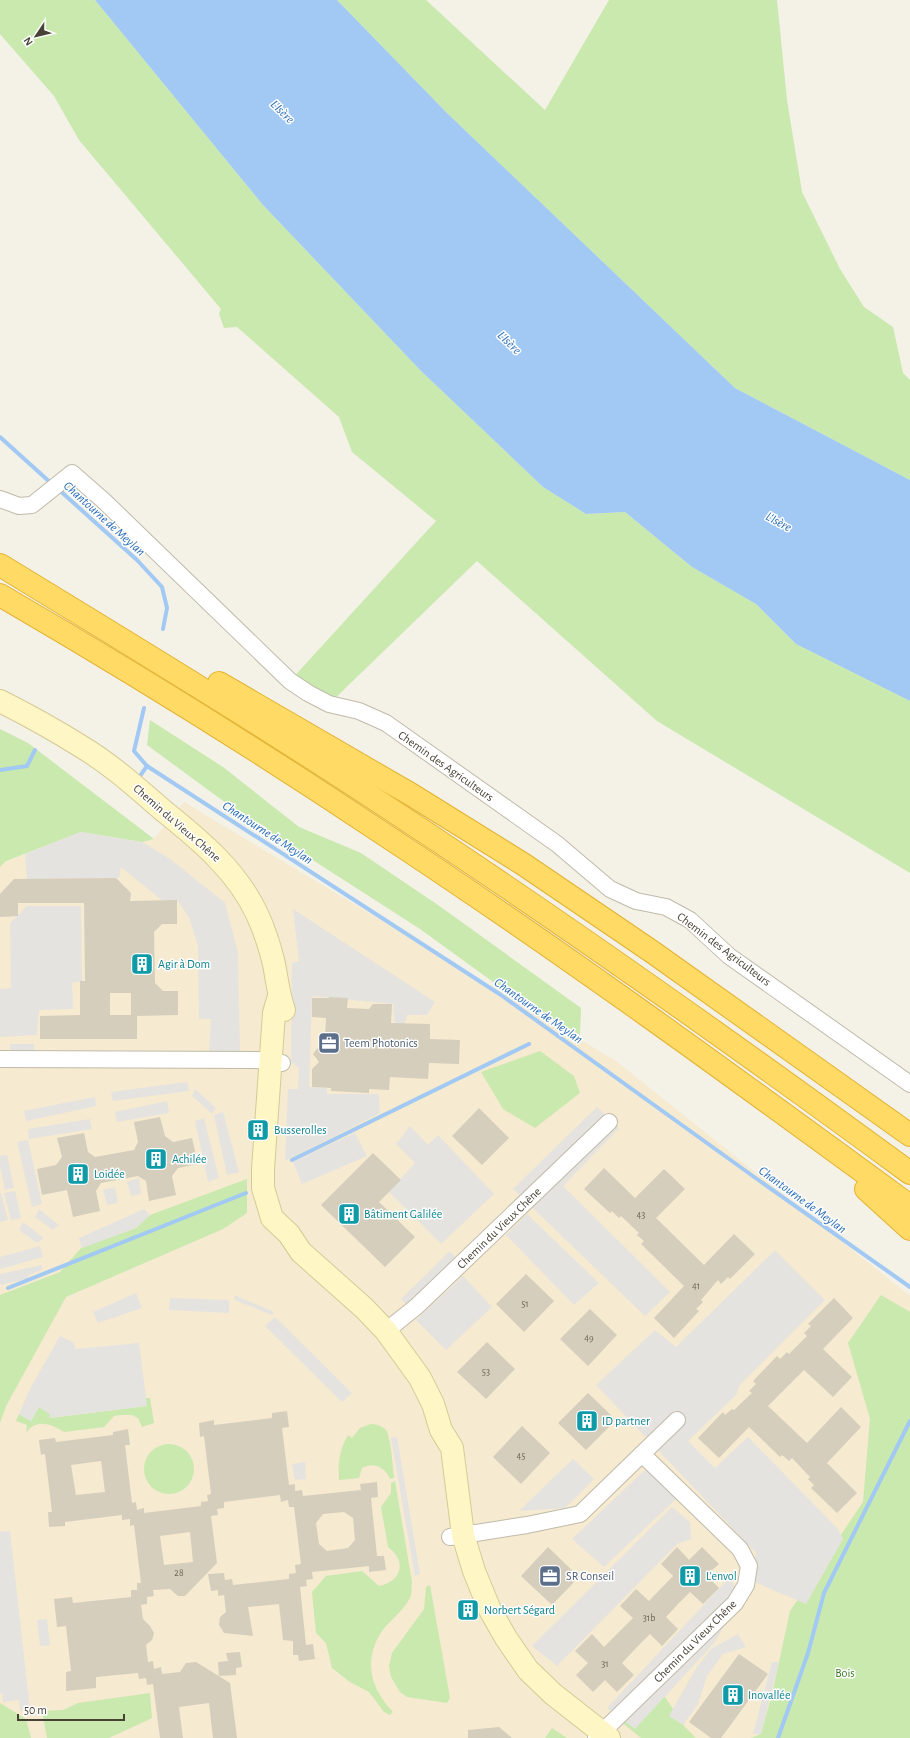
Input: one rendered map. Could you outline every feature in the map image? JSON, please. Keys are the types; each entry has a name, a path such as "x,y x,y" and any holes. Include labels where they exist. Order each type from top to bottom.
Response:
{"highway":[{"path":"0,558 412,795 523,864 651,951 910,1135"},
{"path":"0,565 183,677 396,813 604,954 910,1173"},
{"path":"0,595 168,696 380,831 616,994 910,1206"},
{"path":"831,1078 910,1118"},
{"path":"787,1116 910,1229"}],"main road":[{"name":"Chemin du Vieux Chêne","path":"0,701 50,727 83,747 119,773 209,848 223,863 248,897 264,930 273,961 279,996 274,1013 277,1063 263,1169 263,1188 272,1218 289,1234 301,1252 364,1308 386,1331 420,1378 434,1404 441,1430 452,1448 457,1536 480,1612 493,1638 518,1679 542,1703 600,1737"}],"street":[{"name":"Chemin des Agriculteurs","path":"0,499 19,506 32,505 72,473 104,501 290,681 329,704 359,711 386,723 557,844 610,890 636,901 666,907 690,920 729,956 910,1084"},
{"path":"0,1059 257,1060 277,1063"},
{"name":"Chemin du Vieux Chêne","path":"386,1331 417,1306 609,1122"},
{"path":"457,1536 527,1525 580,1514 677,1420"},
{"name":"Chemin du Vieux Chêne","path":"600,1737 735,1603 746,1585 749,1566 740,1549 642,1454"}],"shaded area":[{"path":"184,802 616,1061 910,1296 910,1738 0,1738 0,867 6,861 81,832 142,842 154,839"},
{"path":"81,832 142,842 170,859 225,903 238,953 240,1052 209,1052 211,1019 199,1019 198,946 189,917 177,900 163,901 121,867 119,878 27,879 25,854"},
{"path":"27,906 81,906 82,981 72,983 73,1009 39,1010 37,1035 0,1037 0,989 11,988 10,923"},
{"path":"293,909 435,1002 427,1015 407,1015 404,1026 395,1026 393,1004 312,996 309,1087 327,1088 327,1094 379,1094 380,1113 285,1161 288,1089 298,1089 299,1068 291,1062 292,963 299,961"},
{"path":"10,1044 34,1044 34,1054 10,1054"},
{"path":"187,1082 189,1091 113,1101 111,1092"},
{"path":"195,1089 216,1108 212,1114 192,1096"},
{"path":"95,1097 96,1106 26,1121 24,1111"},
{"path":"167,1101 169,1113 117,1122 115,1112"},
{"path":"597,1107 619,1128 563,1186 670,1292 645,1316 513,1189"},
{"path":"223,1112 239,1172 227,1175 214,1115"},
{"path":"204,1118 219,1178 208,1182 195,1121"},
{"path":"90,1119 92,1129 29,1139 28,1129"},
{"path":"410,1126 428,1145 438,1135 494,1194 441,1244 389,1192 415,1163 396,1144"},
{"path":"355,1133 367,1156 302,1184 293,1162"},
{"path":"28,1140 42,1204 32,1207 17,1142"},
{"path":"7,1155 14,1188 5,1190 0,1166 0,1156"},
{"path":"139,1178 141,1194 131,1196 127,1182"},
{"path":"115,1187 118,1203 107,1205 103,1190"},
{"path":"15,1191 21,1218 11,1220 4,1193"},
{"path":"0,1193 8,1220 0,1222"},
{"path":"39,1209 59,1225 53,1230 35,1217"},
{"path":"144,1209 150,1215 136,1228 82,1248 79,1238"},
{"path":"527,1214 599,1283 574,1305 506,1235"},
{"path":"23,1222 44,1238 37,1243 19,1230"},
{"path":"40,1246 43,1257 0,1269 0,1257"},
{"path":"775,1250 825,1300 739,1386 737,1394 688,1441 715,1468 748,1437 838,1529 843,1539 806,1604 750,1580 756,1553 596,1385 655,1330 676,1347"},
{"path":"450,1251 457,1259 409,1307 401,1299"},
{"path":"42,1265 42,1270 28,1275 28,1279 0,1285 0,1274"},
{"path":"463,1276 492,1307 446,1350 416,1320"},
{"path":"136,1293 142,1308 98,1323 93,1312"},
{"path":"234,1295 274,1312 272,1315 235,1300"},
{"path":"170,1298 229,1300 229,1313 169,1310"},
{"path":"275,1317 352,1393 342,1402 265,1326"},
{"path":"60,1336 73,1342 76,1349 139,1343 147,1406 49,1418 50,1414 39,1407 31,1421 19,1414 31,1387"},
{"path":"397,1437 420,1574 415,1576 391,1438"},
{"path":"573,1459 594,1479 565,1508 519,1511"},
{"path":"305,1462 306,1479 295,1480 292,1464"},
{"path":"646,1469 677,1498 604,1567 572,1539"},
{"path":"672,1507 690,1522 691,1539 677,1544 557,1666 532,1646"},
{"path":"10,1531 30,1710 20,1711 19,1700 3,1702 2,1693 0,1693 0,1532"},
{"path":"729,1578 740,1594 716,1641 635,1729 607,1708"},
{"path":"47,1619 50,1645 40,1646 37,1620"},
{"path":"738,1634 746,1647 723,1654 707,1676 698,1704 683,1725 669,1716 695,1670 711,1649"},
{"path":"772,1662 779,1662 761,1734 753,1734"}],"green space":[{"path":"0,0 95,0 263,205 421,371 543,487 586,514 625,512 692,567 756,604 796,644 910,701 910,873 657,721 477,561 329,704 290,681 436,521 352,452 339,417 237,327 224,328 219,314 221,309 79,140 54,96 0,34"},
{"path":"337,0 426,0 545,110 609,0 777,0 787,100 802,192 840,269 864,307 893,327 903,373 910,380 910,480 735,388 447,113"},
{"path":"150,720 223,767 299,827 361,853 438,905 581,1008 580,1035 500,987 420,929 241,814 147,745"},
{"path":"0,729 28,743 154,839 142,842 81,832 6,861 0,867"},
{"path":"540,1051 574,1076 580,1093 535,1128 503,1109 481,1072"},
{"path":"247,1179 247,1213 223,1229 66,1297 6,1406 0,1423 0,1295 60,1272 81,1248 136,1228 150,1215"},
{"name":"Bois","path":"881,1295 910,1312 910,1738 751,1738 761,1734 773,1690 790,1611 863,1502 870,1419 848,1343"},
{"path":"146,1398 150,1398 154,1423 142,1427 138,1418 132,1415 120,1415 114,1416 104,1427 64,1432 49,1425 39,1424 34,1425 26,1433 27,1425 16,1421 19,1414 31,1421 39,1407 50,1414 50,1418 146,1406"},
{"path":"371,1424 383,1427 388,1434 392,1453 394,1478 390,1479 383,1469 371,1465 362,1468 359,1478 339,1480 340,1457 348,1435 352,1438 360,1428"},
{"path":"169,1444 179,1446 187,1451 192,1459 194,1469 192,1479 187,1487 179,1492 169,1494 159,1492 151,1487 146,1479 144,1469 146,1459 151,1451 159,1446"},
{"path":"395,1481 412,1582 411,1593 406,1605 382,1631 372,1653 371,1663 374,1683 385,1703 393,1712 390,1715 384,1712 369,1692 350,1682 332,1668 326,1643 316,1633 312,1592 326,1576 362,1571 379,1586 393,1580 397,1575 400,1564 394,1552 388,1547 381,1507 391,1493 391,1483"},
{"path":"430,1585 450,1698 447,1703 407,1697 400,1692 391,1677 389,1666 392,1653 424,1609 426,1587"},
{"path":"655,1682 685,1727 696,1738 641,1738 619,1720"},
{"path":"150,1693 152,1718 109,1738 47,1738 42,1711 63,1710 78,1703"},
{"path":"0,1703 26,1719 31,1738 0,1738"},
{"path":"552,1728 567,1738 545,1738"}],"water":[{"name":"L'Isère","path":"95,0 337,0 447,113 735,388 910,480 910,701 796,644 756,604 692,567 625,512 586,514 543,487 421,371 263,205"}],"building":[{"path":"116,878 131,893 130,901 177,900 177,924 162,924 154,932 155,983 163,991 178,991 178,1015 137,1016 137,1039 40,1039 40,1016 80,1015 80,981 85,981 84,903 18,903 18,916 0,917 0,894 14,879","holes":["110,993 131,993 131,1015 110,1015"]},
{"path":"312,998 348,998 347,1008 369,1009 373,1004 392,1004 391,1023 430,1024 430,1039 460,1040 459,1064 429,1063 428,1079 390,1077 389,1090 369,1089 369,1093 331,1091 331,1088 312,1087 312,1069 319,1062 313,1054 325,1039 326,1018 312,1017"},
{"path":"479,1108 509,1138 482,1165 452,1136"},
{"path":"160,1117 165,1136 173,1142 192,1138 198,1164 178,1168 172,1176 176,1195 149,1201 146,1181 138,1176 101,1183 96,1191 100,1211 73,1217 67,1190 42,1195 37,1169 56,1165 62,1157 57,1138 84,1133 88,1152 95,1157 134,1150 138,1142 134,1122"},
{"name":"Bâtiment Galilée","path":"373,1153 401,1180 379,1202 415,1237 385,1267 321,1205"},
{"path":"604,1168 635,1198 664,1169 685,1189 656,1218 704,1265 734,1234 755,1254 730,1279 728,1277 721,1284 718,1280 701,1300 703,1302 696,1309 699,1311 674,1338 654,1318 684,1286 641,1244 644,1241 637,1235 639,1233 621,1216 619,1218 612,1211 610,1213 584,1189"},
{"path":"526,1274 554,1301 524,1332 496,1304"},
{"path":"834,1298 853,1318 823,1349 852,1377 833,1397 804,1370 768,1406 807,1443 841,1407 861,1427 827,1463 857,1493 837,1513 811,1488 814,1485 808,1479 810,1477 792,1458 789,1461 782,1455 780,1457 749,1427 719,1458 698,1438 723,1412 725,1415 732,1409 734,1410 752,1393 749,1391 756,1384 753,1381 777,1356 780,1359 787,1352 789,1354 807,1336 804,1333 811,1326 808,1324"},
{"path":"590,1309 617,1335 588,1366 560,1339"},
{"path":"487,1342 515,1369 486,1399 457,1372"},
{"name":"ID partner","path":"588,1393 616,1420 586,1450 558,1423"},
{"path":"287,1411 289,1427 282,1428 289,1485 295,1484 295,1491 302,1490 303,1496 361,1490 360,1484 377,1482 378,1497 371,1498 377,1556 384,1556 386,1570 369,1572 369,1566 312,1572 313,1579 306,1580 307,1586 300,1587 306,1645 313,1644 315,1659 299,1661 298,1655 293,1655 293,1641 283,1640 279,1604 248,1607 253,1636 224,1633 219,1625 220,1617 226,1612 224,1595 218,1596 218,1590 211,1591 208,1574 224,1573 225,1580 232,1579 233,1585 289,1579 289,1574 296,1573 295,1565 301,1564 294,1507 289,1507 288,1500 281,1502 280,1495 224,1502 224,1508 217,1509 218,1515 211,1516 217,1563 185,1596 178,1596 170,1589 153,1590 154,1596 147,1597 147,1604 141,1605 143,1619 154,1633 152,1640 146,1645 148,1662 153,1661 154,1669 161,1667 162,1674 180,1672 186,1663 196,1662 230,1683 237,1738 213,1738 209,1703 179,1707 183,1738 160,1738 153,1684 147,1685 146,1678 139,1679 138,1673 96,1677 96,1688 66,1691 66,1672 71,1671 66,1626 57,1627 54,1599 72,1597 73,1603 131,1597 131,1590 137,1590 137,1583 141,1583 134,1525 130,1526 130,1519 122,1520 122,1515 65,1522 65,1526 49,1527 48,1512 52,1512 45,1454 41,1455 39,1440 55,1438 56,1442 113,1435 113,1432 128,1429 130,1445 125,1445 132,1503 136,1502 137,1510 144,1508 144,1513 201,1506 201,1502 208,1501 207,1495 211,1494 204,1436 200,1437 199,1423 214,1420 214,1425 272,1418 272,1413","holes":["101,1461 105,1492 76,1495 71,1465","344,1512 353,1518 355,1540 348,1548 327,1551 319,1544 316,1523 323,1514","190,1532 193,1562 164,1565 160,1536"]},
{"path":"522,1426 550,1453 521,1484 493,1457"},
{"name":"SR Conseil","path":"548,1547 579,1577 552,1605 521,1576"},
{"path":"677,1547 689,1560 702,1547 719,1564 706,1575 719,1588 703,1604 690,1592 666,1617 678,1629 662,1646 650,1634 622,1663 634,1675 617,1692 605,1680 593,1692 576,1675 588,1663 575,1651 592,1634 604,1647 633,1618 620,1606 636,1589 649,1601 673,1576 661,1564"},
{"path":"240,1652 242,1667 236,1668 236,1675 219,1676 218,1662 228,1661 226,1653"},
{"name":"Inovallée","path":"739,1654 768,1674 721,1738 711,1738 689,1722"},
{"path":"499,1727 512,1738 468,1738 468,1730"}],"waterway":[{"name":"Chantourne de Meylan","path":"0,437 52,484"},
{"name":"Chantourne de Meylan","path":"57,488 137,560 162,587 167,608 163,629"},
{"name":"Chantourne de Meylan","path":"144,708 134,751 147,766 501,995 910,1287"},
{"path":"0,770 27,766 35,750"},
{"path":"140,776 147,766"},
{"path":"292,1160 529,1044"},
{"path":"8,1288 246,1193"},
{"path":"778,1738 808,1653 824,1593 910,1421"}],"place":[{"name":"Agir à Dom","path":"142,964"},
{"name":"Teem Photonics","path":"329,1043"},
{"name":"Busserolles","path":"258,1130"},
{"name":"Achilée","path":"156,1159"},
{"name":"Loidée","path":"78,1174"},
{"name":"Bâtiment Galilée","path":"349,1214"},
{"name":"ID partner","path":"587,1421"},
{"name":"SR Conseil","path":"550,1576"},
{"name":"L'envol","path":"690,1576"},
{"name":"Norbert Ségard","path":"468,1610"},
{"name":"Inovallée","path":"733,1695"}]}
